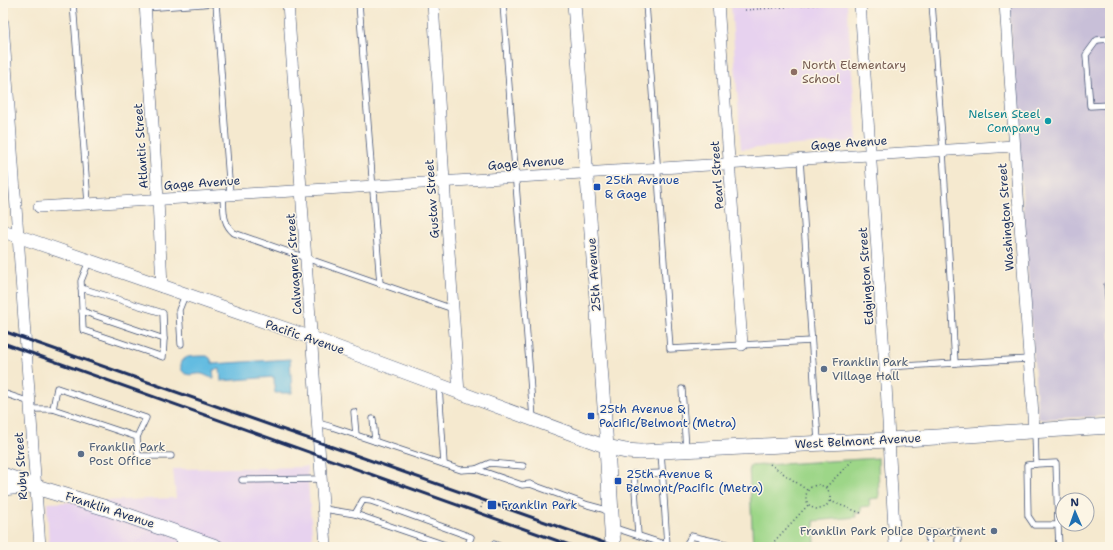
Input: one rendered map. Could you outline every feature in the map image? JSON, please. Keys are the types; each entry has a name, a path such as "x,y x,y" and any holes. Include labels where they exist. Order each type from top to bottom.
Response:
{"main road":[{"name":"West Belmont Avenue","path":"607,446 626,451 661,451 889,440 1110,426"},
{"name":"25th Avenue","path":"607,446 613,547"},
{"name":"Franklin Avenue","path":"3,475 36,487 106,508 182,541 216,547"}],"street":[{"name":"Calwagner Street","path":"288,3 326,547"},
{"name":"Gustav Street","path":"433,3 459,393"},
{"name":"25th Avenue","path":"574,3 607,446"},
{"name":"Pearl Street","path":"718,3 742,345"},
{"name":"Edgington Street","path":"860,3 885,367 895,547"},
{"name":"Washington Street","path":"1004,3 1034,430"},
{"name":"Atlantic Street","path":"145,6 158,199 162,287"},
{"name":"Ruby Street","path":"3,23 8,154 18,236 40,547"},
{"name":"Gage Avenue","path":"39,206 1014,146"},
{"name":"Pacific Avenue","path":"3,230 162,287 312,338 607,446"},
{"path":"3,490 36,487"}],"lane":[{"path":"73,3 88,203"},
{"path":"145,6 216,3 226,194 225,220 228,228 234,233 453,309"},
{"path":"359,3 380,284"},
{"path":"503,3 533,420"},
{"path":"646,3 670,349 812,341"},
{"path":"932,3 943,151 955,363"},
{"path":"1110,40 1097,40 1086,55 1090,106 1110,105"},
{"path":"800,160 818,443"},
{"path":"82,288 163,313 163,357 83,330 81,282 89,261"},
{"path":"1110,285 1107,285 1110,317"},
{"path":"181,344 179,310 185,295"},
{"path":"82,311 164,339"},
{"path":"885,367 1029,359"},
{"path":"438,385 444,464"},
{"path":"53,408 57,388 146,418 137,437 138,456 171,456"},
{"path":"682,389 686,449"},
{"path":"3,393 30,405 53,408 137,437"},
{"path":"354,412 356,435"},
{"path":"373,419 375,441"},
{"path":"318,423 461,470 476,469 490,463 524,466"},
{"path":"1034,430 1036,464"},
{"path":"612,526 670,546 661,451"},
{"path":"1055,524 1034,525 1028,516 1027,465 1056,464 1057,492"},
{"path":"476,469 522,485 530,484 611,511"},
{"path":"638,535 634,474 663,473"},
{"path":"242,480 322,479"},
{"path":"355,514 362,500 371,501 472,537 467,547"},
{"path":"324,509 355,514 451,547"},
{"path":"929,547 928,532 958,531 958,547"},
{"path":"1058,532 1059,547"},
{"path":"686,547 691,536 739,547"},
{"path":"493,547 494,544 502,547"}],"path":[{"path":"745,10 838,3"},
{"path":"826,487 854,459"},
{"path":"770,464 807,490"},
{"path":"815,484 820,484 826,487 830,494 830,501 827,506 821,509 814,509 808,505 805,497 807,490 815,484"},
{"path":"481,508 484,498"},
{"path":"830,501 861,513"},
{"path":"769,547 808,505"}],"shaded area":[{"name":"North Elementary School","path":"731,3 847,3 857,141 741,149"},
{"path":"1009,3 1110,3 1110,416 1038,419"},
{"path":"307,467 313,547 49,546 47,503 176,498 173,469"}],"green space":[{"path":"878,458 879,498 869,499 870,506 861,507 861,513 855,513 856,517 814,521 815,546 753,547 749,466"}],"water":[{"path":"193,356 207,356 213,364 290,359 292,393 275,393 274,377 221,381 220,369 213,370 214,378 202,374 188,375 183,372 181,365 185,358"}],"railway":[{"path":"3,331 616,547"},
{"path":"3,343 575,547"}],"place":[{"name":"North Elementary School","path":"794,72"},
{"name":"Nelsen Steel Company","path":"1048,121"},
{"name":"25th Avenue & Gage","path":"597,187"},
{"name":"Franklin Park Village Hall","path":"824,369"},
{"name":"25th Avenue & Pacific/Belmont (Metra)","path":"591,416"},
{"name":"Franklin Park Post Office","path":"81,454"},
{"name":"25th Avenue & Belmont/Pacific (Metra)","path":"618,481"},
{"name":"Franklin Park","path":"492,505"},
{"name":"Franklin Park Police Department","path":"994,531"}]}
